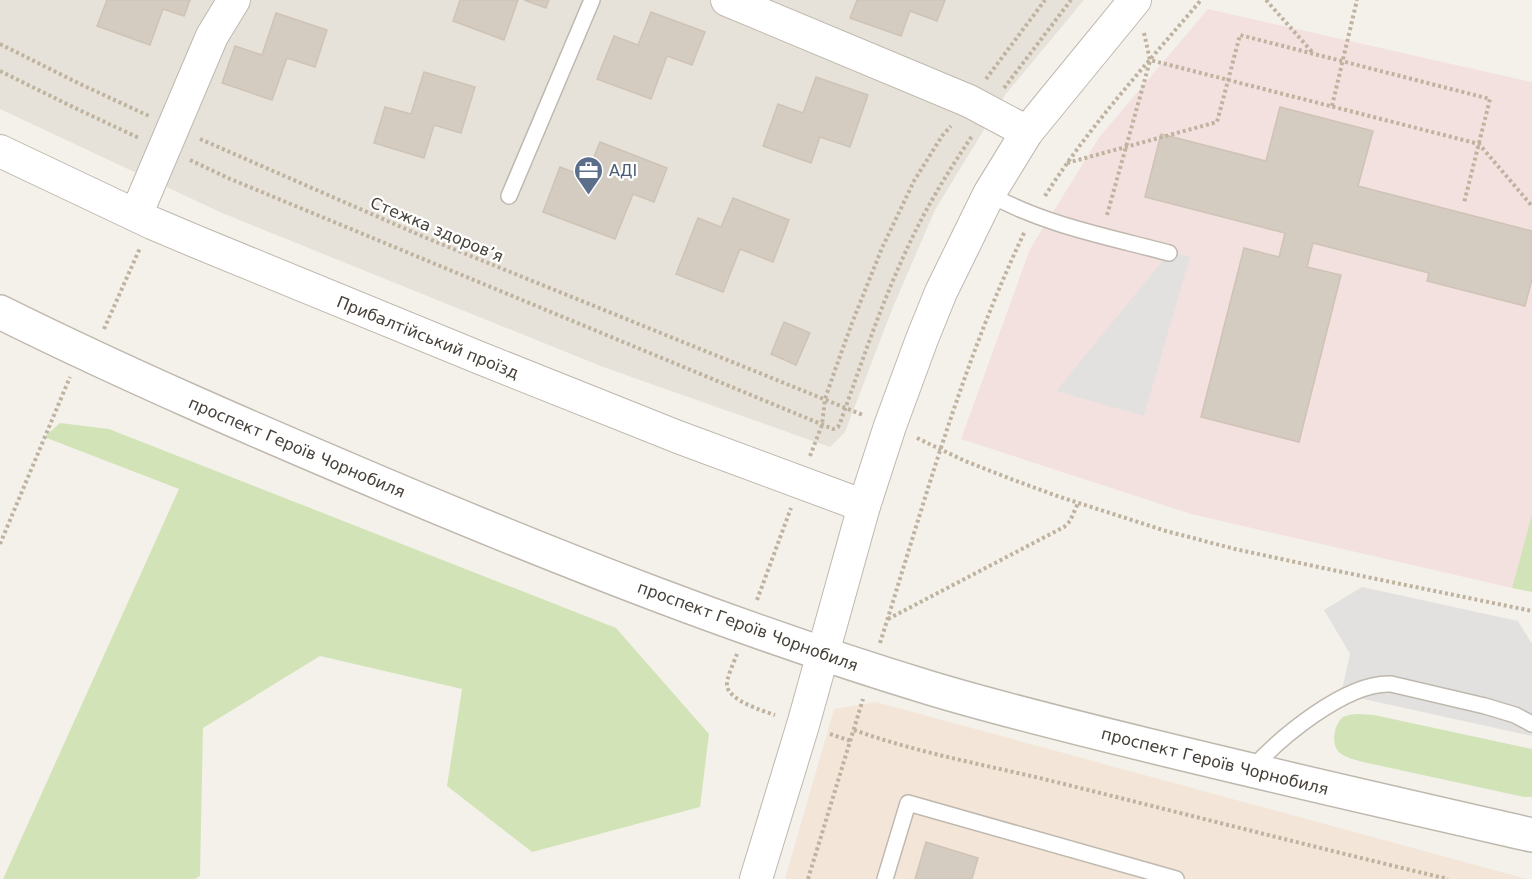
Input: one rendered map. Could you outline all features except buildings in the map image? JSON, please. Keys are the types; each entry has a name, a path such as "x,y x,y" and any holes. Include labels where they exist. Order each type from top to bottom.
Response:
{"street":[{"path":"144,219 168,138 212,36 234,0"},
{"path":"727,0 979,106 1027,132"},
{"path":"756,879 803,725 864,506 881,422 989,194 1027,132 1135,0"},
{"name":"Прибалтійський проїзд","path":"0,151 144,219 502,367 687,441 864,506"},
{"name":"проспект Героїв Чорнобиля","path":"0,312 86,354 264,434 446,511 588,568 746,628 822,654 990,705 1250,771 1532,835"}],"lane":[{"path":"509,196 592,0"},
{"path":"989,194 1033,214 1170,253"},
{"path":"1250,771 1281,739 1308,719 1339,699 1356,691 1381,684 1391,684 1485,706 1515,715 1532,724"},
{"path":"885,879 908,803 1176,879"}],"path":[{"path":"0,71 75,108 168,138 239,182 833,429 838,427 846,408 906,251 979,106 1045,0"},
{"path":"781,717 740,700 727,687 746,628 822,425 825,399 852,322 902,205 930,155 979,106 1042,37 1071,0"},
{"path":"1078,503 1070,521 1064,527 888,619 940,449 980,333 1033,214 1066,163 1092,129 1201,0"},
{"path":"1266,0 1314,54"},
{"path":"1332,106 1357,0"},
{"path":"1102,235 1150,60 1144,30"},
{"path":"1066,163 1217,122 1240,35 1491,99 1464,203"},
{"name":"Стежка здоров’я","path":"0,44 89,89 168,138 424,237 825,399 1011,479 1078,503 1198,540 1532,611"},
{"path":"1150,60 1479,144 1532,206"},
{"path":"0,544 144,219"},
{"path":"808,879 854,730 884,740 1448,879"},
{"path":"822,731 851,741"}],"shaded area":[{"path":"0,0 1084,0 1005,95 935,210 893,307 845,432 830,447 603,367 222,213 0,109"},
{"path":"1208,9 1532,82 1532,514 1512,588 1191,514 961,439 1030,249 1100,136"},
{"path":"1169,253 1190,256 1144,416 1056,391"},
{"path":"1362,587 1518,621 1532,644 1532,736 1341,694 1350,654 1324,610"},
{"path":"876,702 1527,879 785,879 834,709"}],"green space":[{"path":"60,423 109,429 616,628 709,734 700,807 532,852 447,786 462,689 320,656 203,728 200,876 195,879 3,879 179,489 44,437"},
{"path":"1532,514 1532,592 1512,588"},
{"path":"1358,714 1374,715 1532,749 1532,797 1363,762 1345,756 1335,745 1335,729 1343,717"}],"place":[{"name":"АДІ","path":"588,196"}]}
